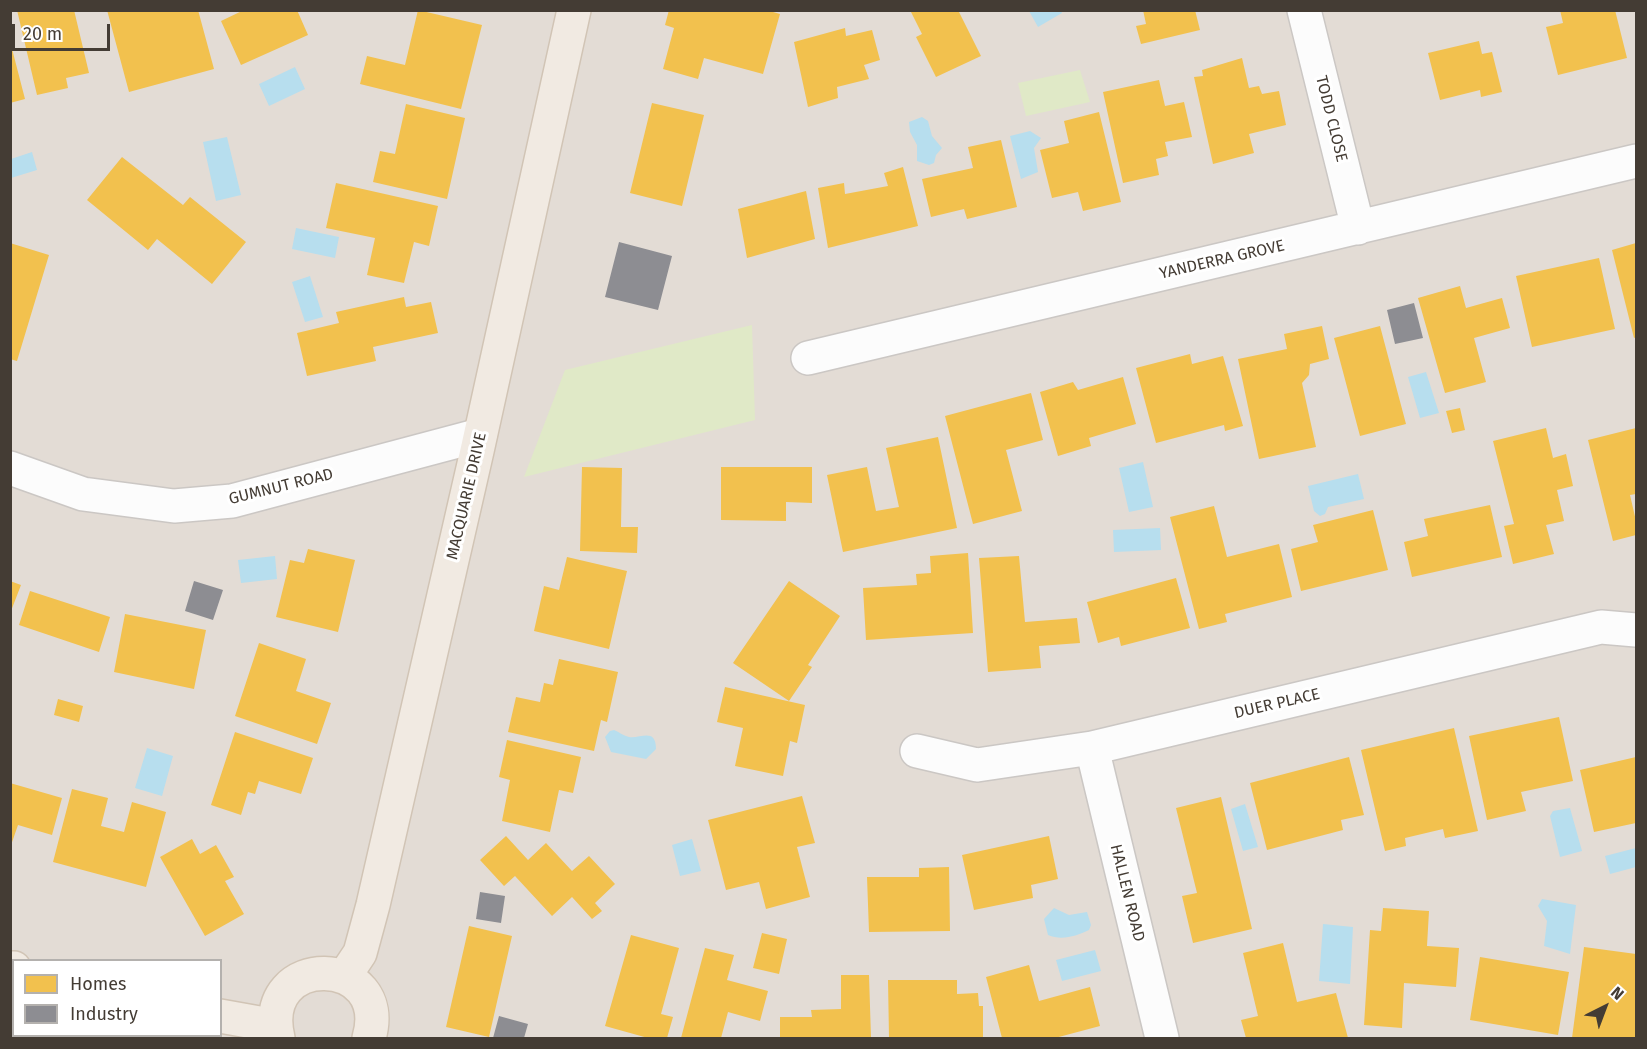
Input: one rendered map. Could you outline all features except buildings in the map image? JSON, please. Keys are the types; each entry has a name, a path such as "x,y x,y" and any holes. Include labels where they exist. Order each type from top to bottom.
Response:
{"main road":[{"name":"MACQUARIE DRIVE","path":"344,977 360,953 374,905 574,10"},
{"path":"222,1017 277,1032 276,1011 281,998 290,986 302,977 331,972 357,985 367,997 372,1011 373,1026 369,1038"}],"street":[{"name":"TODD CLOSE","path":"1304,10 1358,228"},
{"name":"YANDERRA GROVE","path":"808,358 1636,161"},
{"name":"GUMNUT ROAD","path":"10,468 83,494 174,506 232,501 480,435"},
{"name":"DUER PLACE","path":"917,751 977,765 1092,748 1601,627 1636,630"},
{"name":"HALLEN ROAD","path":"1092,748 1162,1038"}],"shaded area":[{"path":"10,11 1636,11 1636,1038 11,1038"}],"green space":[{"path":"1080,70 1090,102 1026,116 1018,83"},
{"path":"752,325 755,420 524,477 565,370"}],"water":[{"path":"1029,11 1061,11 1062,13 1038,27"},
{"path":"295,67 305,89 269,106 259,84"},
{"path":"922,117 928,121 932,136 942,148 936,155 934,163 929,165 917,161 917,145 910,132 909,122"},
{"path":"1030,131 1041,138 1034,148 1038,172 1021,179 1010,136"},
{"path":"227,137 241,195 216,201 203,142"},
{"path":"32,152 37,170 11,178 11,159"},
{"path":"296,228 339,237 335,258 292,249"},
{"path":"310,276 323,317 305,322 292,282"},
{"path":"1426,372 1439,413 1420,418 1408,377"},
{"path":"1143,462 1153,507 1129,512 1119,468"},
{"path":"1358,474 1364,499 1328,507 1325,514 1320,516 1314,511 1308,486"},
{"path":"1160,528 1161,550 1114,552 1113,530"},
{"path":"275,556 277,579 241,583 238,560"},
{"path":"614,730 629,737 650,736 655,742 656,749 646,759 611,752 605,737"},
{"path":"147,748 173,756 162,796 135,788"},
{"path":"1245,804 1258,847 1243,851 1231,809"},
{"path":"1570,808 1582,851 1560,857 1550,816 1553,811"},
{"path":"692,839 701,871 680,876 672,845"},
{"path":"1636,848 1636,867 1610,874 1605,856"},
{"path":"1542,899 1576,905 1570,954 1544,946 1547,921 1538,906"},
{"path":"1054,908 1069,915 1087,912 1091,925 1089,930 1064,938 1048,935 1044,919"},
{"path":"1323,924 1353,927 1350,984 1319,981"},
{"path":"1095,950 1101,971 1062,981 1056,960"}]}
